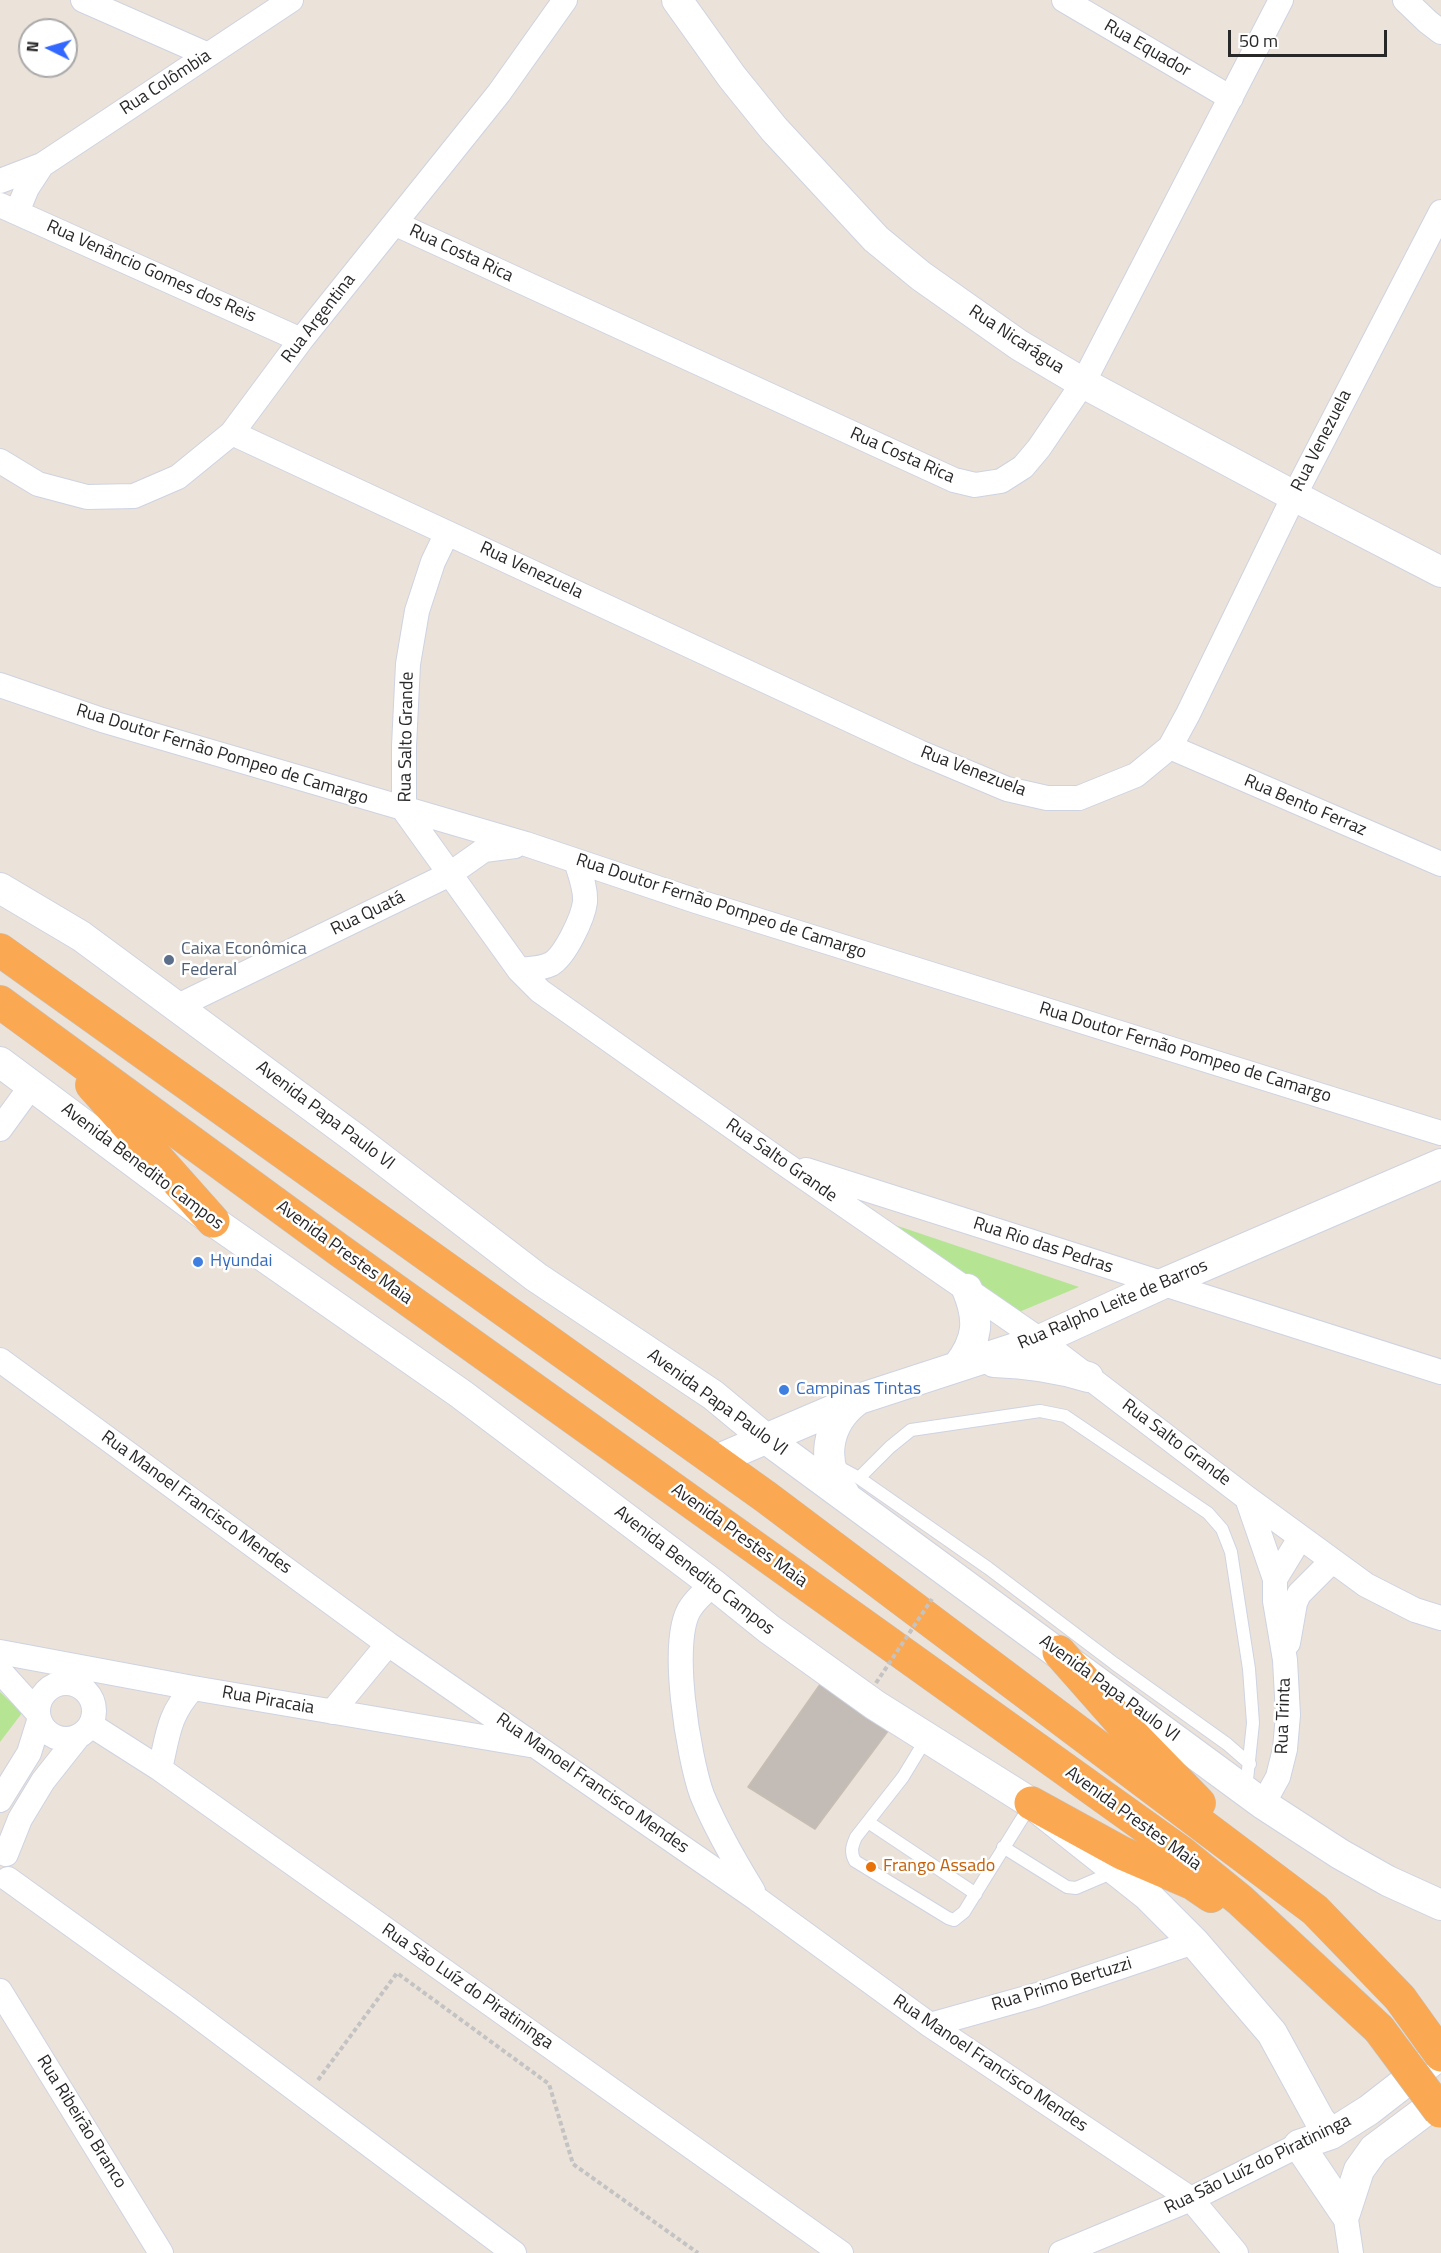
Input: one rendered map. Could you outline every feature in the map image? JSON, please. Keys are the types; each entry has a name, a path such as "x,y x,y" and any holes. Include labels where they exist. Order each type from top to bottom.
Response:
{"highway":[{"name":"Avenida Prestes Maia","path":"0,950 766,1497 1315,1910 1400,1998 1441,2055"},
{"name":"Avenida Prestes Maia","path":"0,1002 349,1257 1182,1853 1239,1900 1379,2029 1441,2105"},
{"path":"46,1035 213,1221"},
{"path":"1059,1652 1126,1728 1214,1818 1315,1910"},
{"path":"1031,1803 1122,1853 1192,1883 1292,1949"}],"street":[{"path":"83,0 208,55"},
{"name":"Rua Colômbia","path":"0,181 42,165 291,0"},
{"name":"Rua Argentina","path":"0,461 39,484 87,497 134,496 178,477 232,433 301,340 499,93 565,0"},
{"name":"Rua Nicarágua","path":"677,0 732,77 774,129 876,238 921,276 1019,345 1083,383 1294,496 1439,567"},
{"name":"Rua Equador","path":"1064,0 1230,98"},
{"name":"Rua Costa Rica","path":"396,224 954,480 975,485 1001,481 1023,467 1039,448 1083,383 1281,0"},
{"path":"1405,0 1441,33"},
{"name":"Rua Colômbia","path":"8,208 27,188 42,165"},
{"name":"Rua Venâncio Gomes dos Reis","path":"8,208 301,340"},
{"name":"Rua Venezuela","path":"232,433 920,752 1007,789 1047,798 1079,798 1136,774 1170,747 1294,496 1441,212"},
{"name":"Rua Salto Grande","path":"447,533 433,562 417,611 408,664 404,810 519,970 540,991 1040,1340 1300,1538 1366,1585 1415,1610 1441,1618"},
{"name":"Rua Doutor Fernão Pompeo de Camargo","path":"0,685 102,720 526,844 696,901 1441,1134"},
{"name":"Rua Bento Ferraz","path":"1170,747 1441,864"},
{"name":"Rua Quatá","path":"178,1006 450,874 484,849 526,844"},
{"path":"519,970 539,969 554,963 580,922 585,902 584,887 576,861"},
{"name":"Avenida Papa Paulo VI","path":"0,888 81,936 178,1006 536,1277 712,1395 765,1438 853,1488 1059,1652 1253,1786 1340,1854 1388,1881 1441,1905"},
{"name":"Avenida Benedito Campos","path":"0,1062 213,1221 461,1394 713,1584 769,1629 875,1705 1031,1803 1147,1895 1194,1942 1272,2033 1319,2119 1331,2134"},
{"path":"0,1129 32,1085"},
{"name":"Rua Rio das Pedras","path":"782,1162 1441,1372"},
{"name":"Rua Ralpho Leite de Barros","path":"714,1461 859,1399 1040,1340 1162,1284 1441,1164"},
{"path":"958,1366 968,1353 974,1338 975,1313 967,1290"},
{"name":"Rua Manoel Francisco Mendes","path":"0,1360 388,1644 758,1899 930,2025 1191,2199 1236,2253"},
{"path":"958,1366 991,1362 1024,1363 1056,1367 1088,1377"},
{"path":"853,1488 838,1485 829,1462 830,1437 836,1422 846,1409 859,1399"},
{"name":"Rua Trinta","path":"1247,1498 1275,1579 1275,1600 1285,1660 1288,1714 1285,1749 1278,1778 1253,1786"},
{"path":"1275,1579 1300,1538"},
{"name":"Rua Trinta","path":"1285,1660 1295,1603 1299,1594 1332,1561"},
{"path":"713,1584 690,1607 683,1628 680,1658 688,1732 702,1794 719,1834 758,1899"},
{"path":"332,1712 388,1644"},
{"name":"Rua Piracaia","path":"0,1652 193,1688 537,1746"},
{"path":"0,1671 38,1716 43,1729 59,1739 84,1732"},
{"path":"0,1800 29,1753 39,1702 43,1694 50,1687 59,1684 77,1685 85,1690 94,1707 84,1732 44,1781 3,1850 10,1870 4,1884 183,2005 514,2253"},
{"path":"160,1769 170,1725 178,1704 193,1688"},
{"name":"Rua São Luíz do Piratininga","path":"84,1732 160,1769 841,2253"},
{"name":"Rua Primo Bertuzzi","path":"930,2025 1037,1995 1194,1942"},
{"name":"Rua Ribeirão Branco","path":"0,1991 161,2253"},
{"name":"Rua São Luíz do Piratininga","path":"1061,2253 1191,2199 1299,2145 1331,2134 1369,2110 1441,2055"},
{"path":"1345,2213 1359,2170 1374,2149 1441,2105"},
{"path":"1331,2134 1374,2149"},
{"path":"1299,2145 1345,2213 1351,2253"},
{"path":"1213,2226 1221,2184"}],"lane":[{"path":"1040,1411 1065,1416 1208,1513 1222,1529 1231,1552 1249,1669 1253,1723 1253,1786 1227,1744 1115,1664 988,1568 853,1488 890,1447 911,1430 1040,1411"},
{"path":"927,1738 903,1777 852,1845 855,1861 954,1920 959,1918 976,1894 1031,1803"},
{"path":"868,1822 976,1894"},
{"path":"1003,1847 1067,1887 1076,1888 1117,1871"}],"path":[{"path":"876,1683 932,1599"},
{"path":"306,2097 398,1973 549,2084 573,2164 698,2253"}],"green space":[{"path":"883,1221 1079,1287 1019,1312"},
{"path":"0,1692 22,1713 0,1742"}],"building":[{"path":"821,1683 888,1731 815,1829 748,1787"}],"place":[{"name":"Caixa Econômica Federal","path":"169,960"},
{"name":"Hyundai","path":"198,1262"},
{"name":"Campinas Tintas","path":"784,1390"},
{"name":"Frango Assado","path":"871,1867"}]}
